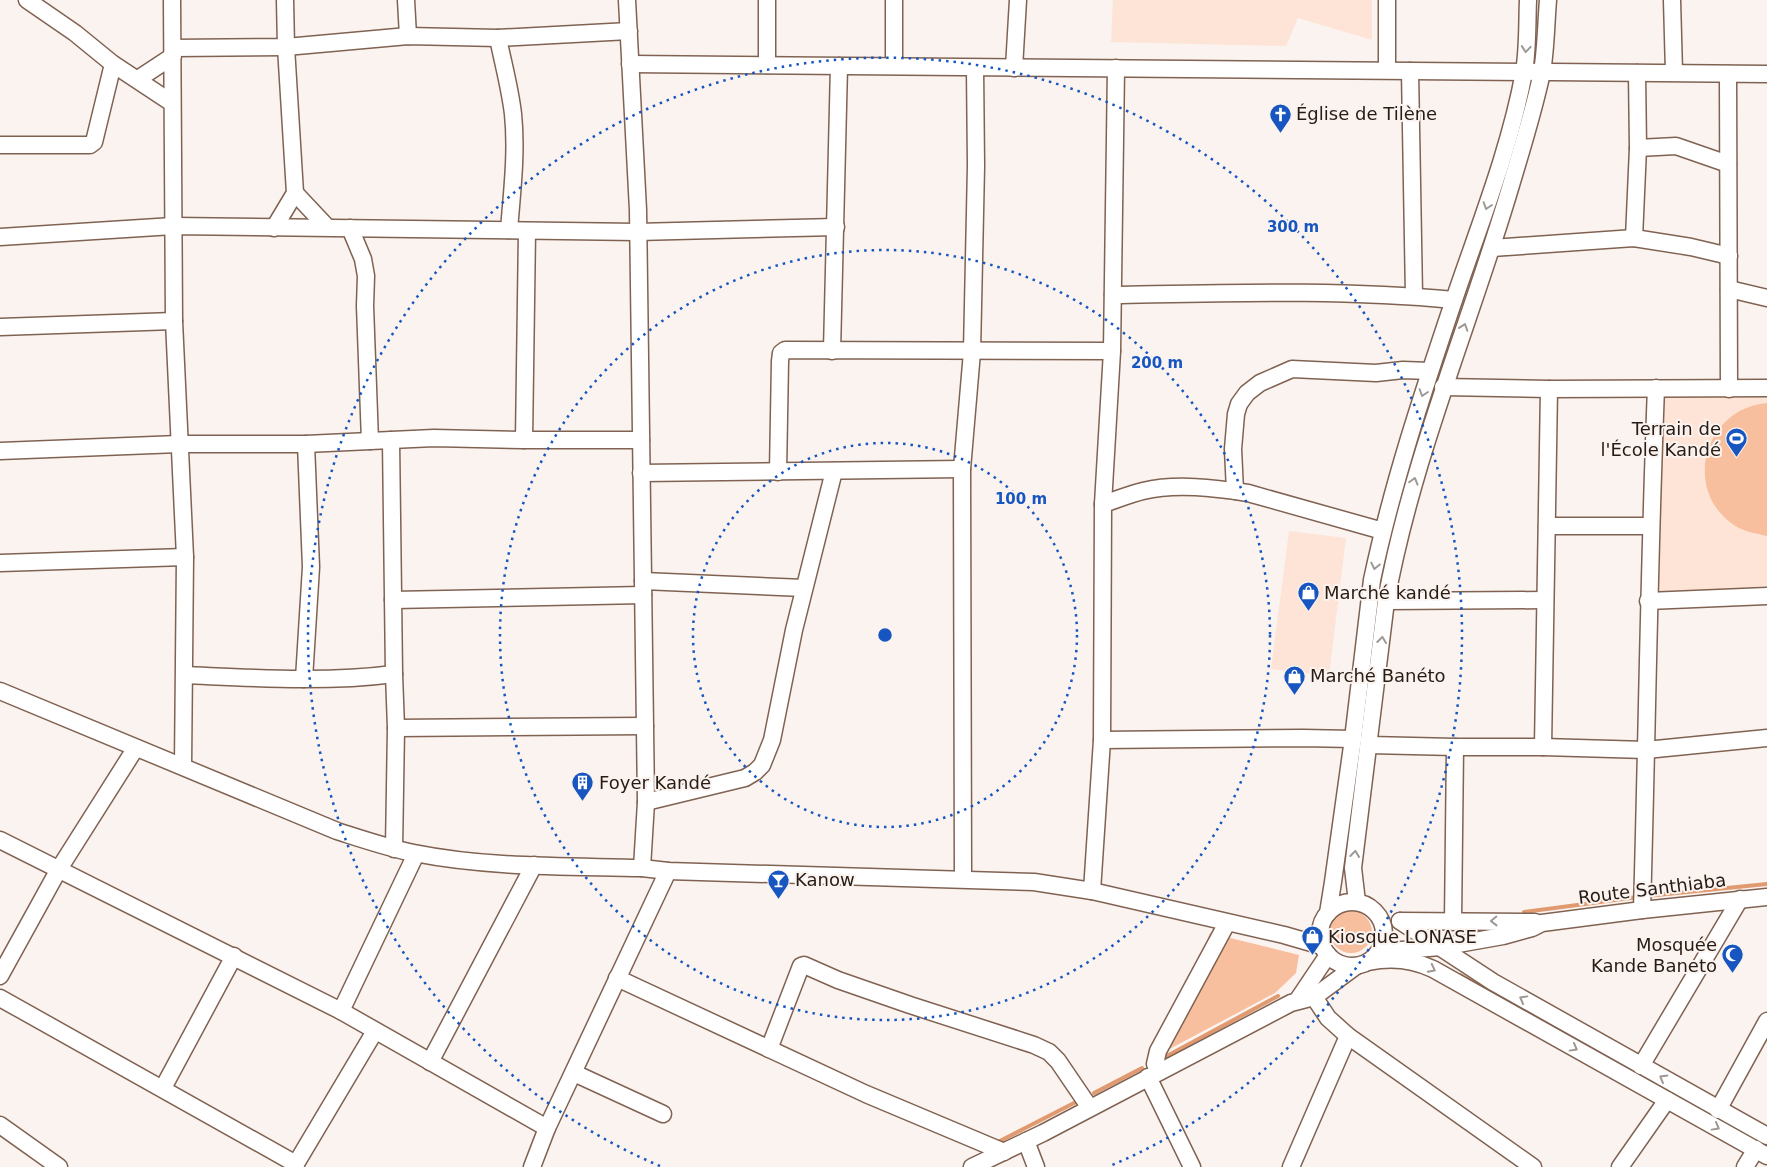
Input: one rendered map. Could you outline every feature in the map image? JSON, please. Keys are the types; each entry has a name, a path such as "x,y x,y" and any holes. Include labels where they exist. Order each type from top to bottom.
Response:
{"street":[{"path":"27,0 75,33 113,64 172,103"},
{"path":"172,0 174,321 185,557 183,766"},
{"path":"274,228 295,194 285,0"},
{"path":"406,0 408,36"},
{"path":"627,0 638,210 646,802 642,868"},
{"path":"767,0 767,65"},
{"path":"894,0 894,65"},
{"path":"1014,68 1018,0"},
{"path":"1386,0 1387,70"},
{"path":"1297,1001 1325,950 1320,936 1333,882 1353,740 1372,580 1383,531 1407,440 1488,204 1515,111 1524,71 1528,0"},
{"path":"1357,902 1353,868 1386,601 1402,525 1443,387 1492,248 1520,154 1542,71 1548,0"},
{"path":"1672,0 1674,72"},
{"path":"138,79 173,52 286,47 408,36 498,38 629,32"},
{"path":"498,38 509,86 513,116 514,171 509,230"},
{"path":"0,145 90,145 94,142 113,64"},
{"path":"630,64 1767,74"},
{"path":"832,351 839,66"},
{"path":"962,879 962,469 972,352 976,166 975,68"},
{"path":"1092,891 1102,740 1103,504 1112,351 1116,68"},
{"path":"1410,70 1414,296"},
{"path":"1634,238 1638,148 1637,73"},
{"path":"1728,74 1729,389"},
{"path":"1638,148 1676,146 1728,164"},
{"path":"295,194 327,228"},
{"path":"0,237 173,226 637,232 836,227"},
{"path":"350,228 363,259 366,276 365,306 370,441"},
{"path":"524,440 527,231"},
{"path":"1492,248 1634,238 1691,247 1729,256"},
{"path":"1729,289 1767,298"},
{"path":"1113,295 1285,292 1414,296 1454,300"},
{"path":"0,327 174,321"},
{"path":"778,472 781,353 785,350 1112,351"},
{"path":"1235,491 1233,449 1236,414 1239,404 1260,383 1292,369 1366,373 1403,370 1430,372"},
{"path":"1443,387 1549,389 1767,388"},
{"path":"1642,910 1650,526 1656,388"},
{"path":"1543,747 1549,389"},
{"path":"0,451 179,444 306,444 434,438 641,440"},
{"path":"391,440 396,728 394,849"},
{"path":"304,678 311,567 306,444"},
{"path":"641,474 962,469"},
{"path":"646,802 746,778 762,765 772,740 794,630 834,471"},
{"path":"1103,504 1156,488 1177,487 1235,491 1383,531"},
{"path":"1547,526 1650,526"},
{"path":"0,563 185,557"},
{"path":"393,600 643,588 804,588"},
{"path":"1648,601 1767,596"},
{"path":"1386,601 1545,600"},
{"path":"185,675 282,680 304,678 358,679 394,674"},
{"path":"0,691 337,831 416,854 482,862 534,865 1034,882 1092,891 1284,935 1325,950 1340,964 1390,959 1422,964 1762,1153 1745,1167"},
{"path":"396,728 645,726"},
{"path":"1369,745 1646,750 1767,738"},
{"path":"1102,740 1353,740"},
{"path":"1453,922 1455,747"},
{"path":"0,976 59,869 135,748"},
{"path":"0,840 341,1011 547,1128"},
{"path":"341,1011 416,854"},
{"path":"430,1062 534,865"},
{"path":"532,1167 547,1128 668,871"},
{"name":"Route Santhiaba","path":"1378,914 1400,921 1530,921 1542,923 1767,897"},
{"path":"1642,1066 1740,899"},
{"path":"972,1167 1297,1001 1314,997 1368,960 1384,941 1384,929 1378,914 1365,904 1351,901 1340,904 1324,919 1295,934 1284,935"},
{"path":"1400,921 1493,982 1767,1136"},
{"path":"1192,1167 1154,1074 1155,1064 1158,1051 1227,923"},
{"name":"Route Santhiaba","path":"1368,960 1503,936 1532,928 1542,923"},
{"path":"163,1088 234,956"},
{"path":"769,1049 801,966 804,965 838,980 1034,1045 1049,1052 1058,1061 1090,1108"},
{"path":"617,978 866,1094 1004,1152"},
{"path":"1314,997 1328,1018 1348,1036 1533,1167"},
{"path":"0,998 163,1088 295,1166 375,1031"},
{"path":"1718,1110 1767,1021"},
{"path":"1291,1167 1348,1036"},
{"path":"574,1073 663,1114"},
{"path":"1620,1167 1667,1100"},
{"path":"0,1125 59,1167"},
{"path":"1026,1141 1036,1167"}],"shaded area":[{"path":"1113,0 1372,0 1372,40 1298,18 1286,46 1111,42"},
{"path":"1767,392 1767,586 1656,596 1662,396"},
{"name":"Terrain de l'École Kandé","path":"1767,403 1767,536 1739,528 1731,523 1716,507 1707,489 1705,470 1708,451 1716,433 1729,419 1746,408"},
{"name":"Marché kandé","path":"1289,531 1346,538 1329,676 1271,669"},
{"path":"1355,911 1363,914 1369,920 1372,932 1369,944 1363,950 1347,953 1339,950 1333,944 1330,928 1333,920 1339,914"},
{"path":"1210,933 1299,955 1296,973 1275,993 1162,1053"}],"waterway":[{"path":"1647,896 1767,884"},
{"path":"1524,912 1638,897"},
{"path":"1460,975 1554,1027"},
{"path":"1165,1057 1278,996"},
{"path":"1094,1093 1142,1068"},
{"path":"996,1143 1074,1103"}],"place":[{"name":"Église de Tilène","path":"1280,133"},
{"name":"Terrain de l'École Kandé","path":"1737,458"},
{"name":"Marché kandé","path":"1308,612"},
{"name":"Marché Banéto","path":"1294,695"},
{"name":"Foyer Kandé","path":"583,802"},
{"name":"Kanow","path":"779,899"},
{"name":"Kiosque LONASE","path":"1312,956"},
{"name":"Mosquée Kande Baneto","path":"1733,974"}]}
